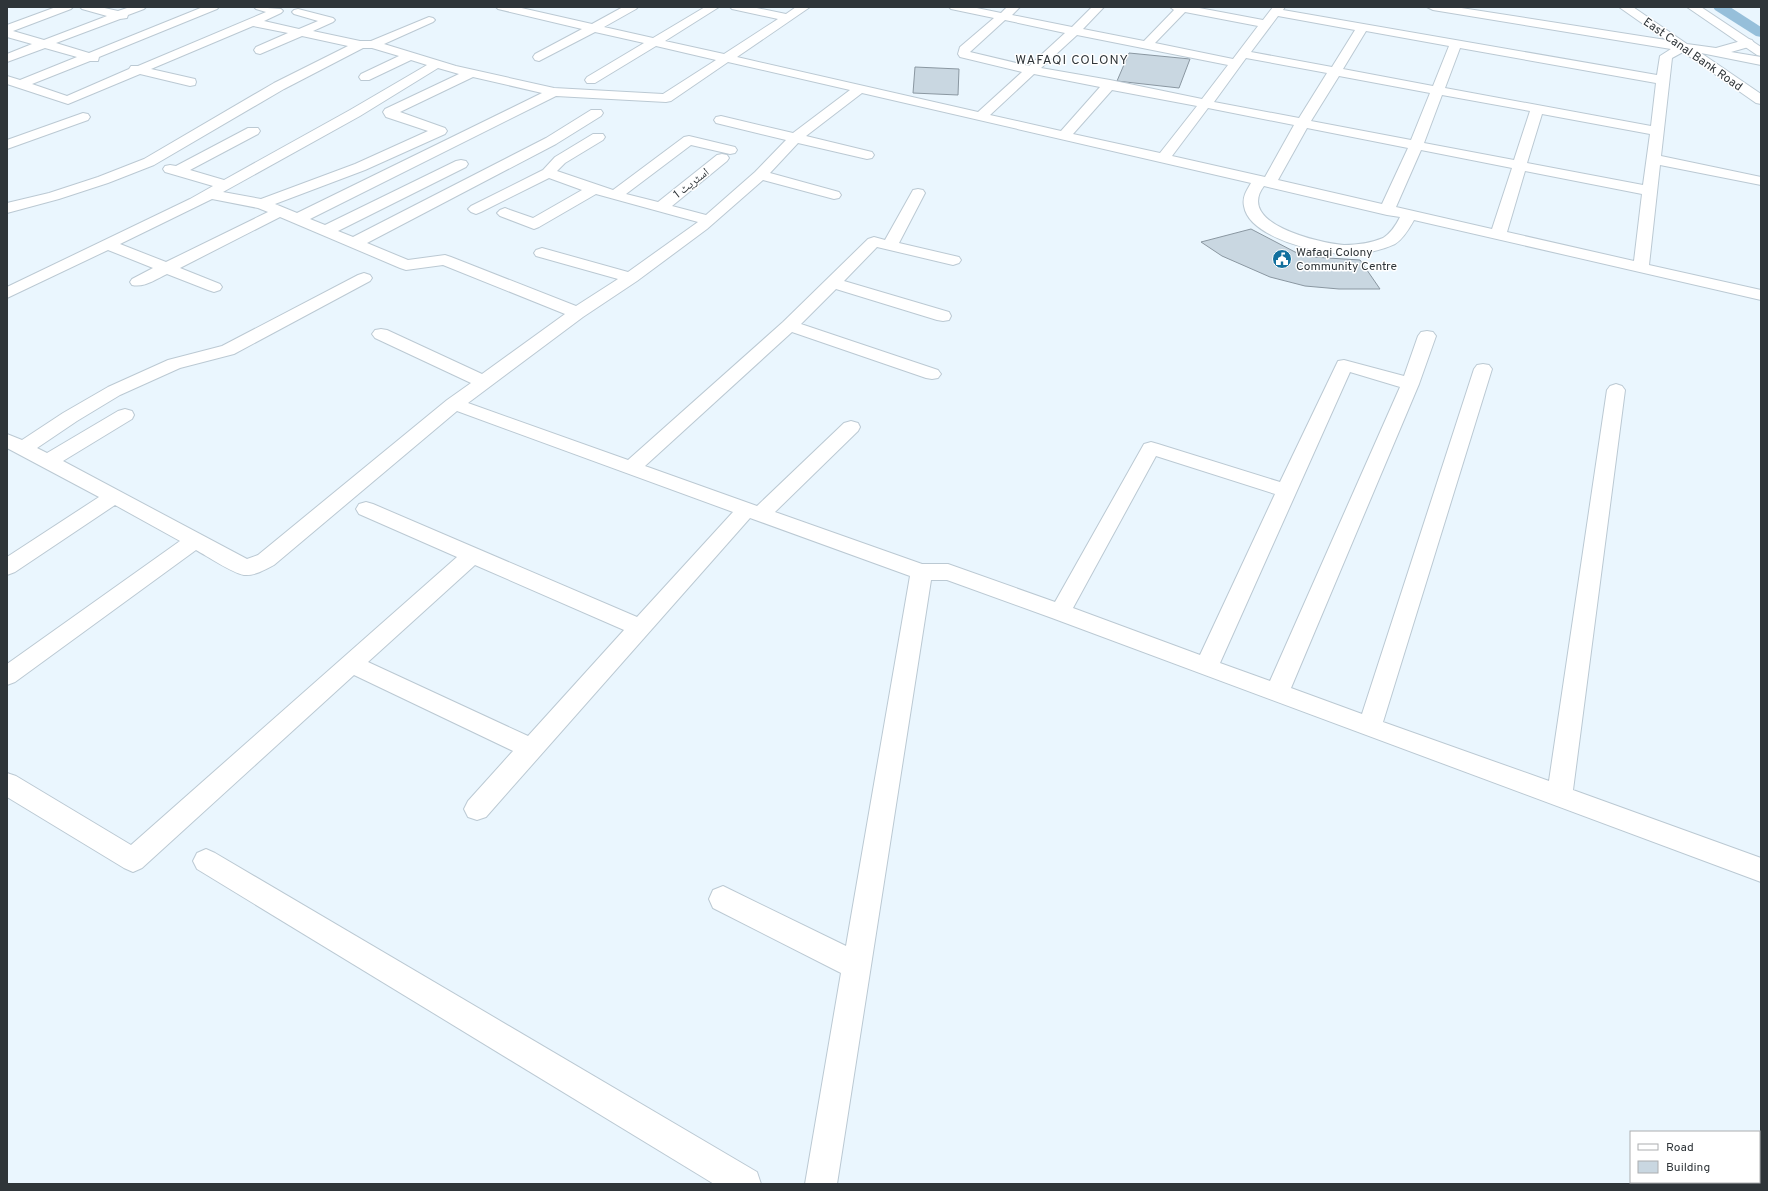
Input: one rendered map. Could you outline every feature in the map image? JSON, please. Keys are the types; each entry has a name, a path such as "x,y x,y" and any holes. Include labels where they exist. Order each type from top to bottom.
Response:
{"main road":[{"path":"7,30 67,7"},
{"path":"86,7 165,26"},
{"path":"7,58 140,7"},
{"path":"21,84 213,7"},
{"path":"21,151 7,145 83,117 61,105 68,100 277,11 260,7"},
{"path":"502,7 538,10 595,28 654,42 1761,295"},
{"path":"539,57 632,7"},
{"path":"591,80 713,7"},
{"path":"736,7 788,18"},
{"path":"252,22 411,55 437,64 554,92 666,98 804,7"},
{"path":"955,7 1146,46 1335,71 1657,131"},
{"path":"1014,7 964,50 964,54 1032,70 1206,102 1650,191"},
{"path":"980,117 1098,7"},
{"path":"1146,46 1181,7 1266,24"},
{"path":"1433,7 1716,52 1761,61"},
{"name":"East Canal Bank Road","path":"1625,7 1761,100"},
{"path":"1693,7 1761,52"},
{"path":"1163,158 1277,9 1363,27 1663,80"},
{"path":"260,50 329,20 298,12"},
{"path":"7,208 54,196 103,180 149,162 280,86 366,45 430,20"},
{"path":"1606,35 1636,34 1647,30 1648,22"},
{"path":"1363,27 1264,182 1250,196 1252,210 1263,224 1289,238 1317,247 1347,249 1373,247 1390,240 1401,229 1409,215"},
{"path":"7,33 90,57 190,82"},
{"path":"1716,52 1748,43"},
{"path":"1387,210 1416,145 1456,44"},
{"path":"1641,267 1666,56 1684,47"},
{"path":"366,77 411,55"},
{"path":"1709,65 1736,56"},
{"path":"7,293 210,194 355,113 437,64"},
{"path":"262,204 360,167 440,131 391,114 390,112 472,73"},
{"path":"7,80 68,100"},
{"path":"1064,136 1110,84"},
{"path":"15,444 244,567 254,566 266,560 454,404 577,313 631,278 709,220 760,175 795,138 860,88"},
{"path":"297,219 554,92"},
{"path":"1498,235 1537,109"},
{"path":"354,243 536,148 596,113"},
{"path":"721,120 867,155"},
{"path":"178,171 253,131"},
{"path":"476,209 548,174 560,160 598,137"},
{"name":"اسٹریٹ 1","path":"615,196 688,140 726,154 660,208"},
{"path":"536,148 560,160"},
{"path":"1654,159 1761,181"},
{"path":"149,162 224,185"},
{"path":"325,231 460,164"},
{"path":"199,177 219,166"},
{"path":"548,174 615,196 709,220"},
{"path":"760,175 834,194"},
{"path":"505,213 534,224 594,189"},
{"path":"890,246 918,193"},
{"path":"210,194 262,204 406,265 445,260 577,313"},
{"path":"138,282 165,267 279,212"},
{"path":"631,468 789,326 874,242 953,260"},
{"path":"106,244 214,287"},
{"path":"542,253 631,278"},
{"path":"7,274 31,281"},
{"path":"15,444 70,417 114,391 174,364 228,350 364,278"},
{"path":"833,282 943,316"},
{"path":"789,326 932,374"},
{"path":"381,334 484,382"},
{"path":"1276,692 1410,384 1427,336"},
{"path":"1206,668 1344,365 1410,384"},
{"path":"1370,726 1484,369"},
{"path":"1560,796 1616,390"},
{"path":"454,404 921,572 948,572 1060,612 1206,668 1370,726 1761,870"},
{"path":"48,461 125,415"},
{"path":"477,809 641,628 754,512 851,428"},
{"path":"1060,612 1151,448 1286,491"},
{"path":"7,567 114,496"},
{"path":"366,509 641,628"},
{"path":"7,676 196,540"},
{"path":"7,784 133,860 472,555"},
{"path":"821,1184 921,572"},
{"path":"351,664 532,749"},
{"path":"206,861 745,1184"},
{"path":"723,899 856,966"}],"building":[{"path":"1129,53 1190,59 1179,88 1117,81"},
{"path":"915,67 959,69 958,95 913,93"},
{"name":"Wafaqi Colony Community Centre","path":"1251,229 1295,252 1312,257 1360,260 1380,289 1339,289 1305,286 1270,277 1222,256 1201,242"}],"waterway":[{"path":"1720,7 1761,33"}],"place":[{"name":"Wafaqi Colony Community Centre","path":"1282,259"}],"district":[{"name":"WAFAQI COLONY","path":"1072,59"}]}
